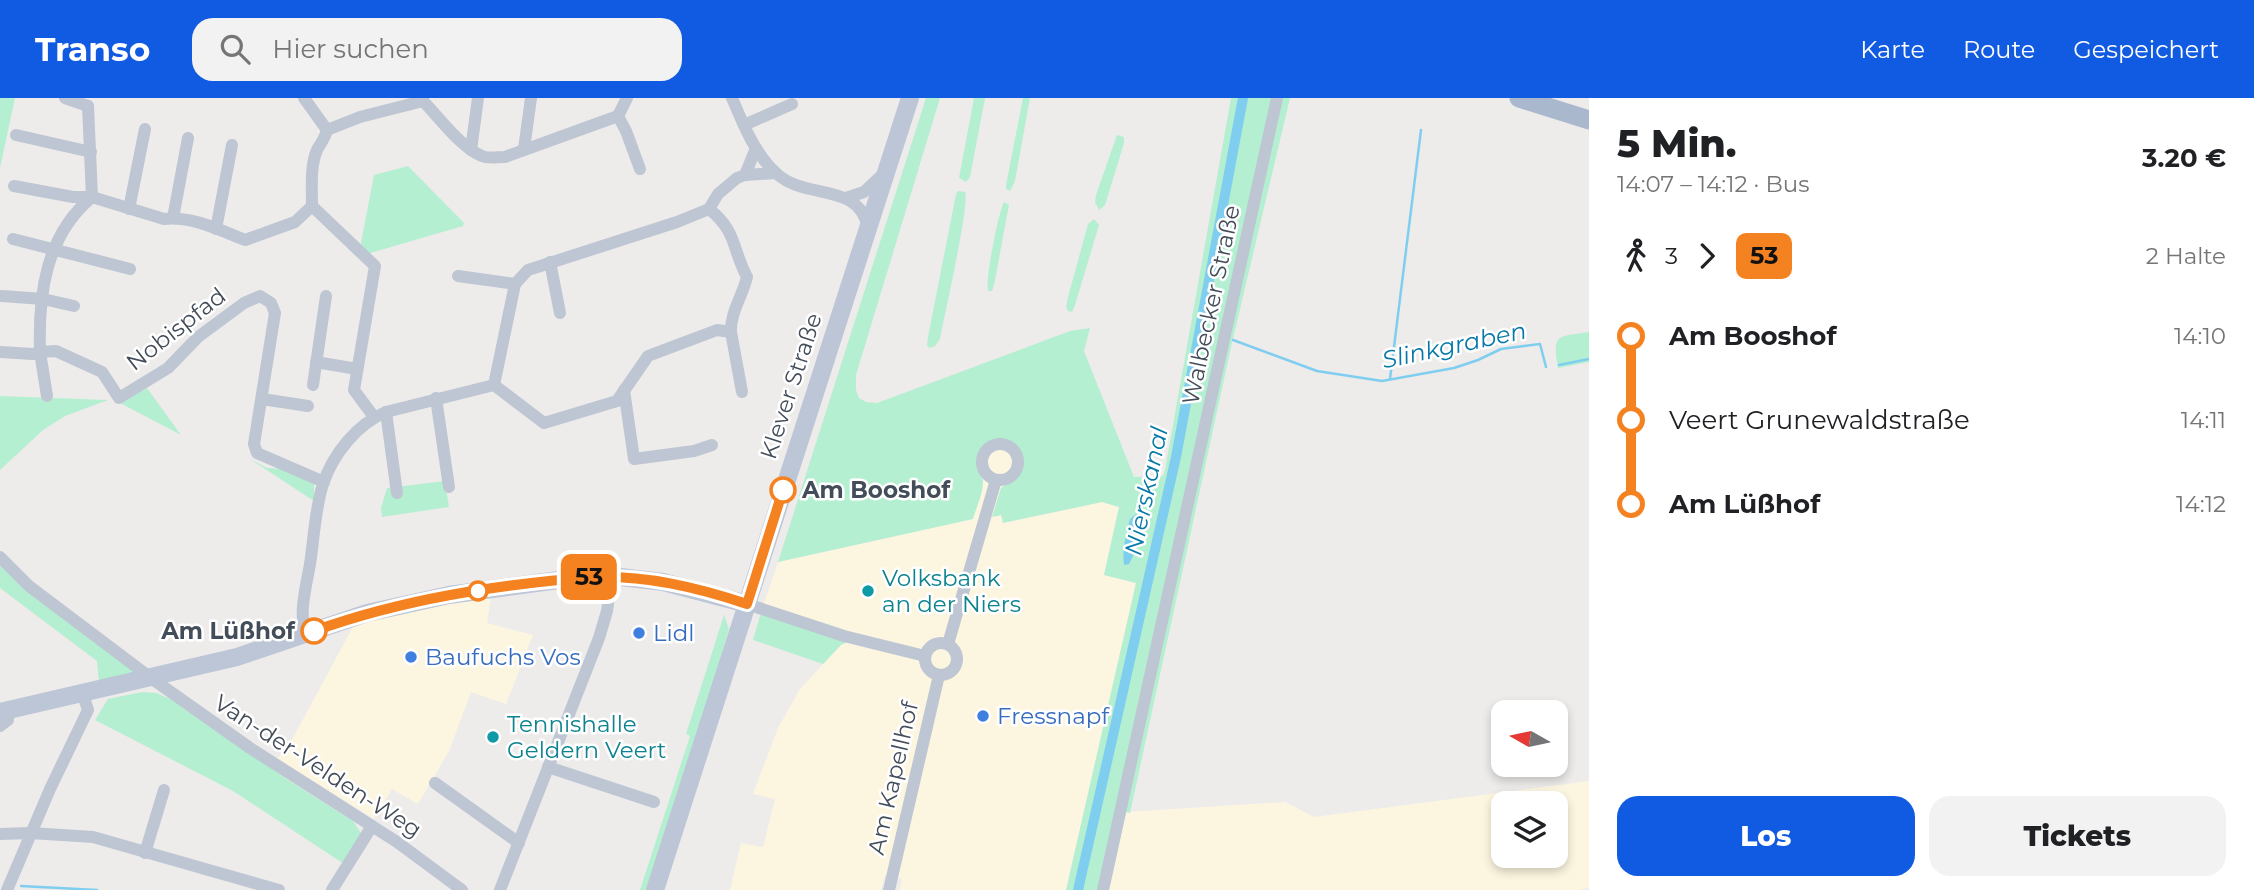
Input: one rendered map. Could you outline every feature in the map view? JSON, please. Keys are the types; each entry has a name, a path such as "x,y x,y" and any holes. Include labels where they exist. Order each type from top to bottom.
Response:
{"main road":[{"name":"Klever Straße","path":"655,890 910,98"},
{"path":"1519,98 1589,120"},
{"path":"3,716 82,692 237,657 367,613 419,600 555,580 612,576 663,582 747,604"}],"street":[{"path":"65,98 93,102 92,197"},
{"path":"304,98 327,130 324,142 318,148 312,183 312,206 374,267 354,390 380,414 397,493"},
{"path":"471,150 478,98"},
{"path":"524,149 531,98"},
{"path":"327,130 360,117 423,99 471,150 484,157 505,157 618,116 627,98"},
{"path":"732,98 756,148 775,173 799,187 846,198 863,211 868,228"},
{"name":"Walbecker Straße","path":"1103,890 1277,98"},
{"path":"744,125 792,104"},
{"path":"618,116 640,169"},
{"path":"129,209 145,129"},
{"path":"16,135 91,152"},
{"path":"173,218 188,138"},
{"path":"216,229 232,145"},
{"path":"745,175 756,148"},
{"path":"846,198 864,192 886,171"},
{"path":"494,385 515,284 528,270 677,222 709,209 718,194 737,178 775,173"},
{"path":"14,186 73,197 92,197 164,219 173,218 216,229 245,240 295,222 312,206"},
{"path":"47,396 39,331 53,248 62,229 77,209 92,197"},
{"path":"709,209 720,218 734,240 747,277 731,322 741,392"},
{"path":"13,239 130,269"},
{"path":"550,262 560,313"},
{"path":"458,276 515,284"},
{"path":"2,296 43,299 74,306"},
{"name":"Nobispfad","path":"40,352 56,351 102,372 119,398 168,368 198,337 244,303 260,296 271,303 275,313 262,399"},
{"path":"313,385 326,296"},
{"path":"494,385 544,424 617,401 648,356 717,330 732,332"},
{"path":"0,352 40,352"},
{"path":"316,362 357,369"},
{"path":"305,634 303,609 324,482 344,444 380,414 494,385"},
{"path":"624,390 634,459 694,451 712,445"},
{"path":"436,398 449,487"},
{"path":"308,406 262,399 254,444 257,453 324,482"},
{"name":"Am Kapellhof","path":"925,656 928,668 939,675 950,673 957,664 956,652 948,644 996,480"},
{"name":"Van-der-Velden-Weg","path":"0,557 29,586 151,678 250,748 372,826 462,890"},
{"path":"500,890 602,631 612,576"},
{"path":"747,604 844,636 925,656 937,643 948,644"},
{"name":"Am Kapellhof","path":"889,890 939,675"},
{"path":"7,890 30,833 88,710 82,692"},
{"path":"548,767 654,802"},
{"path":"435,783 519,843"},
{"path":"145,853 164,790"},
{"path":"332,890 372,826"},
{"path":"0,834 93,837 279,890"}],"shaded area":[{"path":"996,439 1014,444 1022,462 1018,475 1001,488 993,517 1001,515 1003,523 1102,502 1119,507 1104,575 1136,583 1066,890 899,890 902,879 885,875 881,890 730,890 741,843 763,847 775,799 753,794 778,728 800,689 841,645 762,609 778,562 973,519 983,478 977,465 977,457 984,445"},
{"path":"491,597 487,623 533,635 506,704 471,692 449,751 418,804 392,789 374,819 301,773 276,761 294,736 354,625 408,610"},
{"path":"1589,781 1589,888 1109,890 1126,812 1285,802 1314,817 1491,794 1491,868 1568,868 1568,791 1513,791"}],"green space":[{"path":"0,98 15,98 0,168"},
{"path":"926,98 940,98 856,375 859,398 877,403 1070,331 1090,328 1084,351 1134,477 1163,476 1165,470 1231,98 1272,98 1098,890 1066,890 1136,583 1104,575 1119,507 1102,502 1003,523 1001,515 992,517 1001,488 1018,475 1022,462 1014,445 1006,440 995,440 984,445 978,455 977,465 983,479 983,487 973,519 778,562"},
{"path":"974,98 985,98 970,177 966,182 959,178"},
{"path":"1023,98 1030,98 1015,181 1010,191 1006,189 1006,185"},
{"path":"1282,98 1290,98 1231,347 1130,813 1126,812"},
{"path":"1117,135 1124,137 1124,143 1105,205 1099,210 1095,202 1096,195"},
{"path":"408,166 464,223 463,226 367,254 360,248 374,175"},
{"path":"958,191 965,192 966,201 960,238 940,339 930,348 927,346 928,337"},
{"path":"1004,202 1009,205 994,285 992,291 988,291 988,274"},
{"path":"1094,219 1099,225 1075,305 1072,312 1068,311 1068,297 1088,224"},
{"path":"1589,332 1589,362 1558,368 1556,348 1559,339"},
{"path":"147,388 181,435 120,403"},
{"path":"0,396 108,400 65,416 43,430 0,470"},
{"path":"250,459 267,468 286,469 314,483 314,501"},
{"path":"445,481 449,507 382,517 381,508 387,488"},
{"path":"0,562 134,670 135,676 99,683 97,661 0,588"},
{"path":"762,609 854,639 841,645 823,664 753,640"},
{"path":"724,615 729,629 697,738 648,890 640,890 690,736 686,734"},
{"path":"142,692 157,693 174,701 288,780 353,821 361,833 344,864 233,791 95,720 108,699"}],"water":[{"path":"1136,514 1142,519 1135,539 1137,541 1134,554 1129,564 1124,565 1127,531 1130,519"}],"waterway":[{"name":"Nierskanal","path":"1078,890 1176,457 1243,98"},
{"path":"1390,379 1421,130"},
{"path":"1200,332 1208,334"},
{"name":"Slinkgraben","path":"1233,340 1317,371 1382,381 1454,368 1501,349 1540,344 1546,367"},
{"path":"1559,365 1589,359"},
{"path":"21,886 97,890"}],"bus line":[{"name":"53","path":"314,631 403,603 532,583 591,577 647,579 747,604 783,490"}],"place":[{"name":"Am Booshof","path":"783,490"},
{"name":"Volksbank an der Niers","path":"868,591"},
{"name":"Am Lüßhof","path":"314,631"},
{"name":"Lidl","path":"639,633"},
{"name":"Baufuchs Vos","path":"411,657"},
{"name":"Fressnapf","path":"983,716"},
{"name":"Tennishalle Geldern Veert","path":"493,737"}]}
